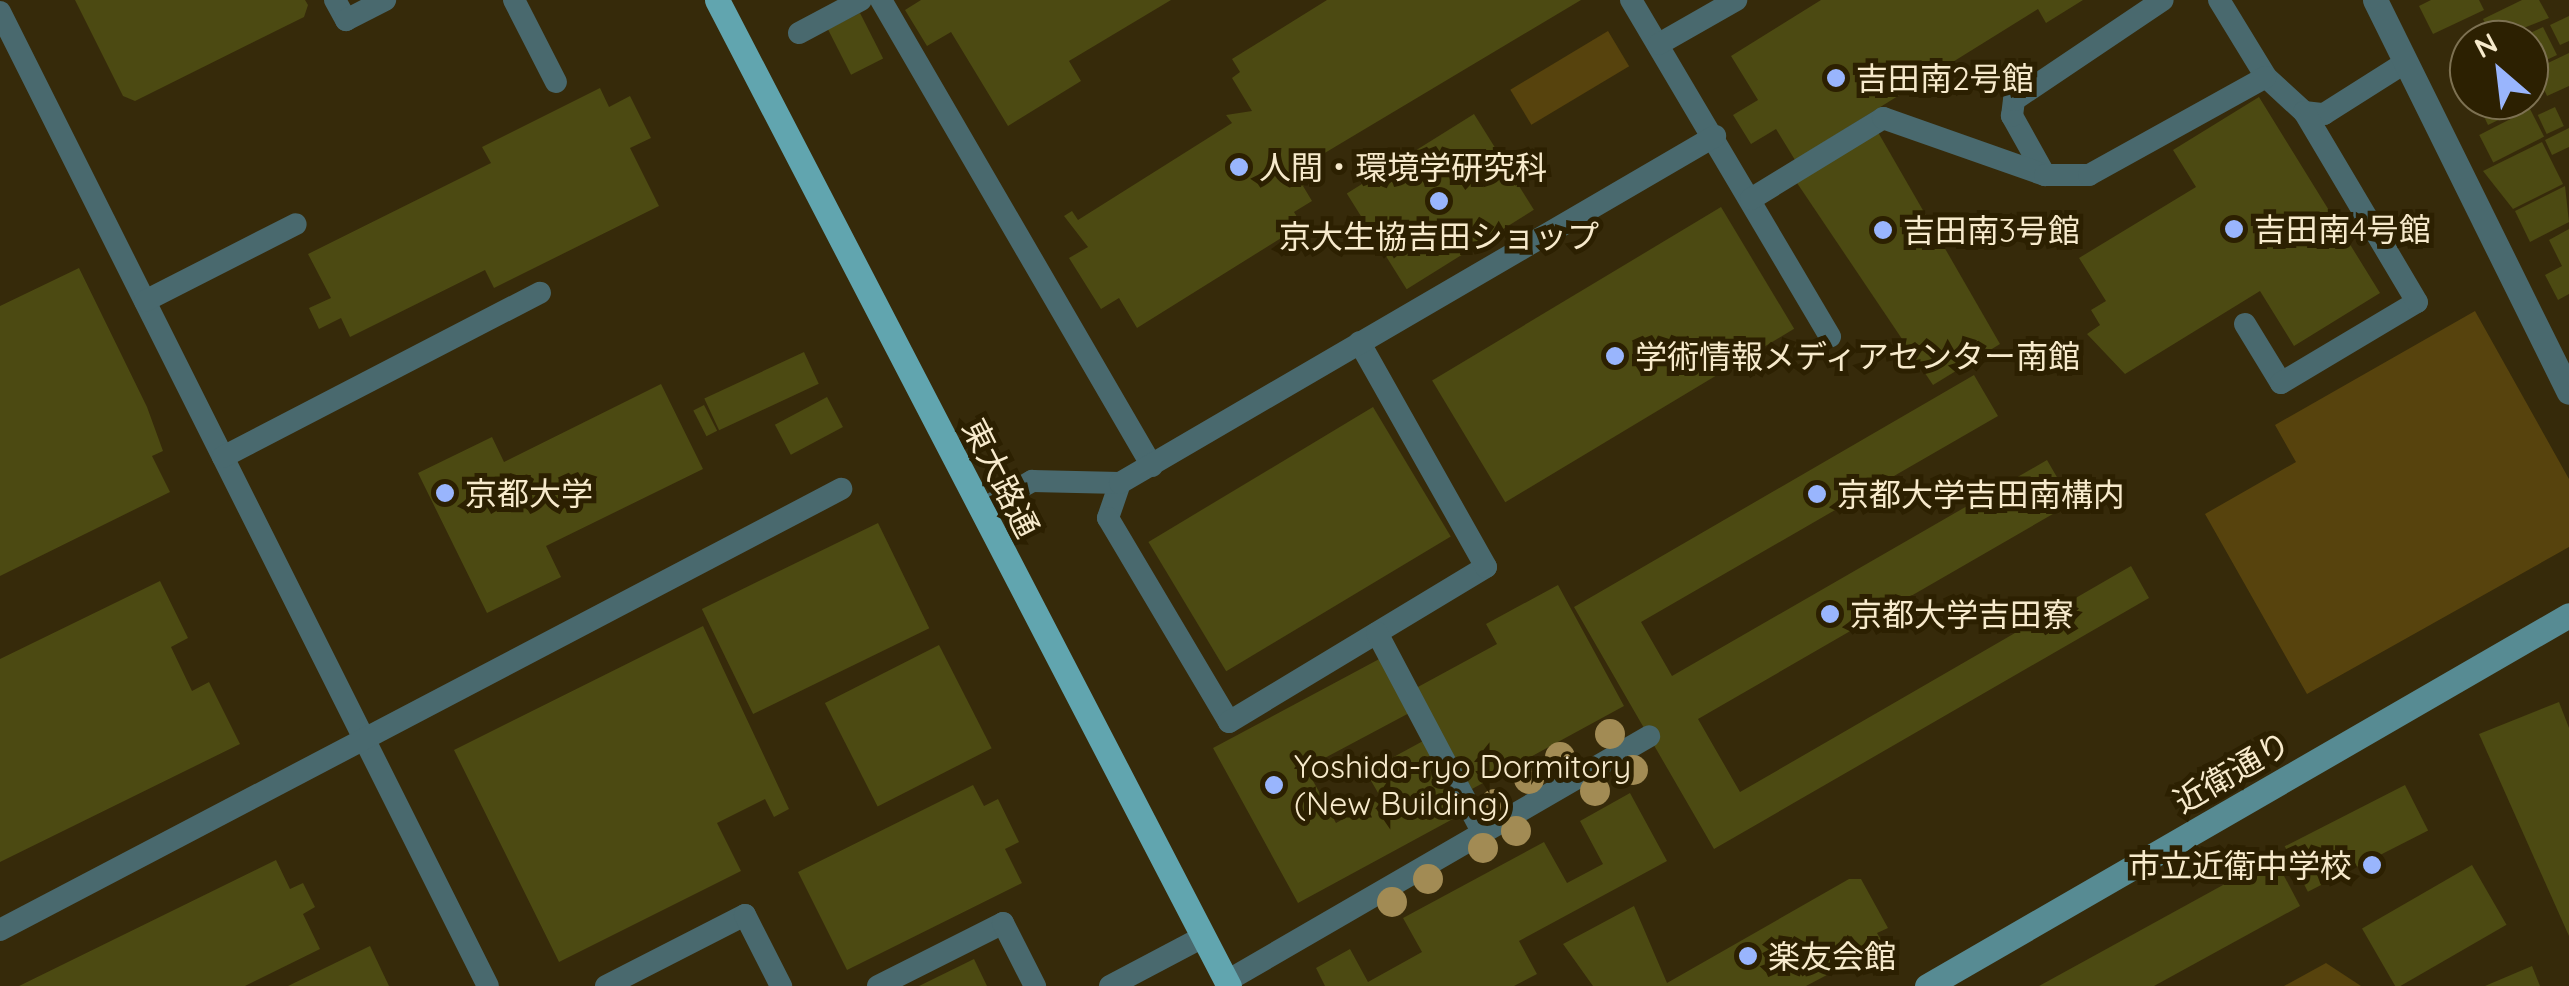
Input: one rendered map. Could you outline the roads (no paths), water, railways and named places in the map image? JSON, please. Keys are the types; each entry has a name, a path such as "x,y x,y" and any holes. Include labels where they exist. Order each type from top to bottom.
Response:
{"main road":[{"name":"東大路通","path":"717,0 1228,984"}],"street":[{"path":"2376,0 2403,64 2569,392"},
{"name":"近衛通り","path":"1927,986 2569,615"}],"lane":[{"path":"335,0 346,20 385,0"},
{"path":"514,0 556,82"},
{"path":"799,33 861,0"},
{"path":"881,0 1152,466"},
{"path":"1632,0 1830,336"},
{"path":"1658,44 1736,0"},
{"path":"2046,176 2012,116 2014,100 2163,0"},
{"path":"2220,0 2266,77 2304,112 2418,302 2281,384 2245,324"},
{"path":"0,12 488,986"},
{"path":"2304,112 2324,114 2403,64"},
{"path":"1751,199 1884,118 2046,176 2089,175 2266,77"},
{"path":"981,510 1032,481 1120,483 1714,136"},
{"path":"145,300 296,224"},
{"path":"223,457 540,293"},
{"path":"1120,483 1108,518 1229,722 1486,567 1359,342"},
{"path":"0,930 840,489"},
{"path":"1377,632 1483,834"},
{"path":"1228,984 1649,736"},
{"path":"606,986 745,915 782,986"},
{"path":"878,986 1003,923 1034,986"},
{"path":"1110,986 1204,937"}],"place":[{"name":"吉田南2号館","path":"1836,78"},
{"name":"人間・環境学研究科","path":"1239,167"},
{"name":"京大生協吉田ショップ","path":"1439,201"},
{"name":"吉田南4号館","path":"2234,229"},
{"name":"吉田南3号館","path":"1883,230"},
{"name":"学術情報メディアセンター南館","path":"1615,356"},
{"name":"京都大学","path":"445,493"},
{"name":"京都大学吉田南構内","path":"1817,494"},
{"name":"京都大学吉田寮","path":"1830,614"},
{"name":"Yoshida-ryo Dormitory (New Building)","path":"1274,785"},
{"name":"市立近衛中学校","path":"2372,865"},
{"name":"楽友会館","path":"1748,956"}]}
